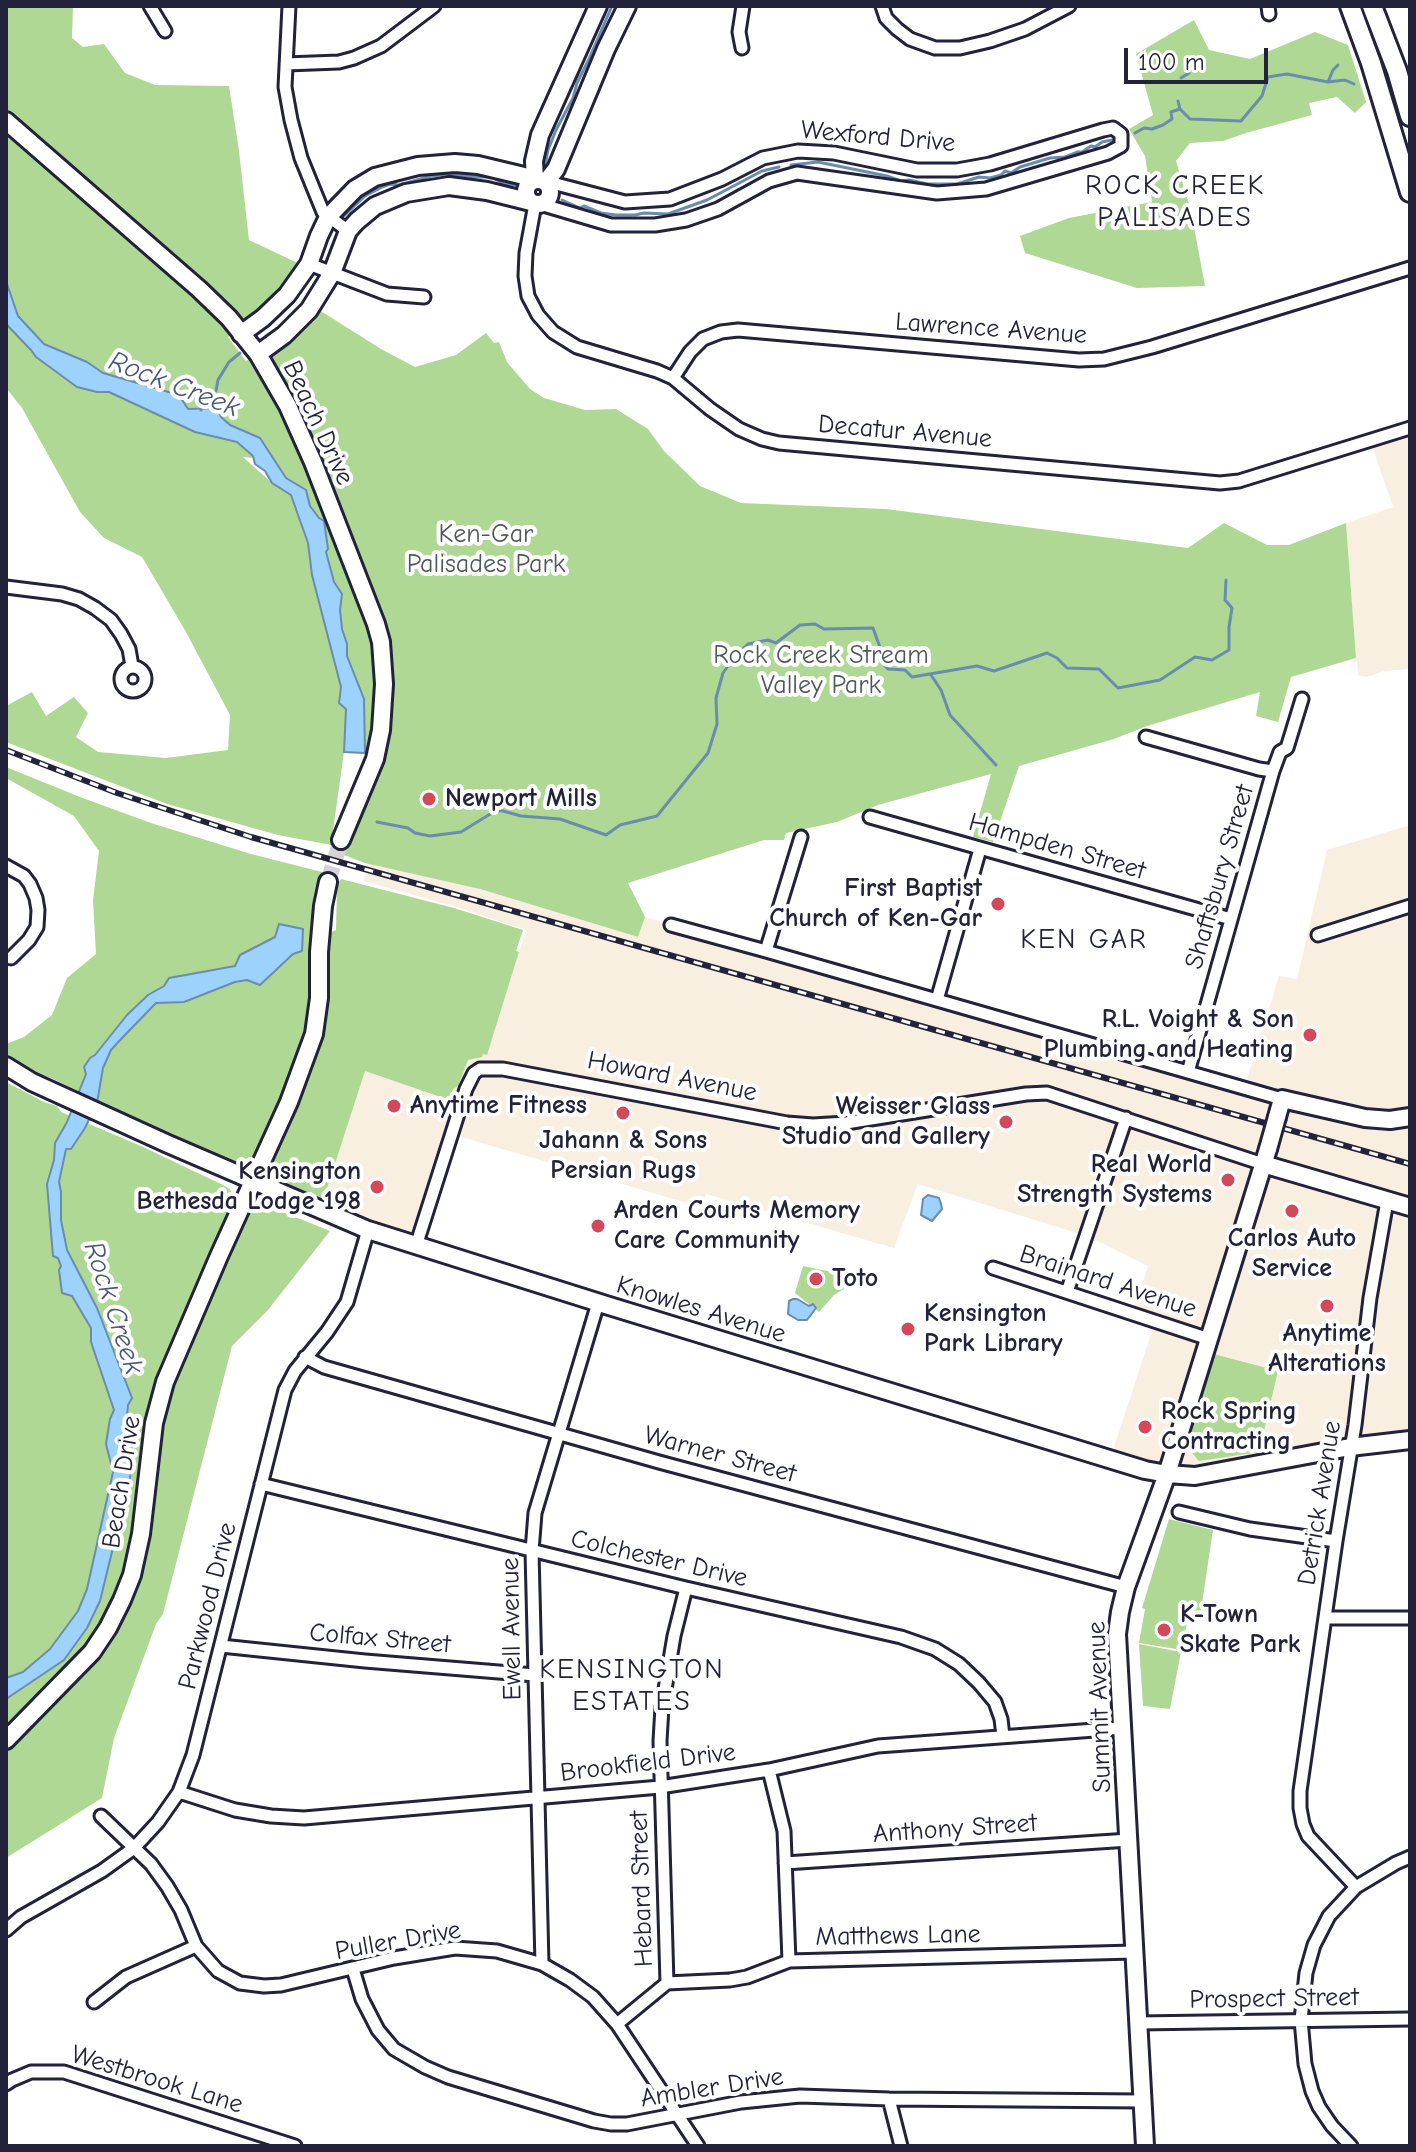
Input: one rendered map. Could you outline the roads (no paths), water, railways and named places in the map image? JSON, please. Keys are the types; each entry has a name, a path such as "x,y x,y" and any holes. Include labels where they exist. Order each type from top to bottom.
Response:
{"main road":[{"path":"1350,6 1371,63 1410,192"},
{"path":"1372,6 1410,116"},
{"path":"1371,63 1391,56"}],"street":[{"path":"150,6 165,31"},
{"path":"289,6 287,98 301,158 323,212 348,231"},
{"path":"286,64 339,62 354,58 381,46 434,6"},
{"path":"535,203 545,203 551,195 540,182 534,161 540,135 598,6"},
{"path":"540,182 556,169 627,6"},
{"path":"742,48 739,32 743,6"},
{"path":"882,6 886,18 910,39 935,48 960,48 1025,29 1069,6"},
{"name":"Beach Drive","path":"6,121 229,318 258,354 288,406 375,619 381,642 384,684 381,730 375,759 341,840"},
{"name":"Wexford Drive","path":"241,334 281,302 309,264 328,217 355,189 375,177 418,166 478,165 625,202 670,199 722,179 763,158 798,151 834,153 917,170 957,170 990,164 1103,130 1113,128 1121,134 1121,146 1108,153 986,189 937,193 797,173 769,181 718,209 686,220 655,225 611,225 487,191 449,186 406,193 375,206 357,221 348,231 332,273 309,310 284,335 258,354"},
{"name":"Decatur Avenue","path":"535,203 525,276 528,296 538,315 553,332 577,347 673,378 729,423 762,439 1220,483 1239,481 1410,428"},
{"path":"309,264 387,294 424,297"},
{"name":"Lawrence Avenue","path":"673,378 703,339 738,330 1079,360 1104,359 1410,268"},
{"path":"6,587 62,594 95,608 111,620 121,634 129,649 132,666"},
{"name":"Shaftsbury Street","path":"1188,1072 1273,771 1280,752 1287,748 1302,699"},
{"path":"1146,737 1273,771"},
{"name":"Hampden Street","path":"870,817 1231,919"},
{"path":"766,951 801,837"},
{"path":"937,1000 980,849"},
{"path":"6,866 24,876 30,884 38,910 37,927 11,958"},
{"name":"Beach Drive","path":"6,1740 92,1652 108,1628 132,1575 141,1534 154,1423 165,1382 289,1102 314,1034 319,998 323,906 328,882"},
{"path":"1318,935 1410,906"},
{"path":"671,925 1282,1099 1378,1120 1410,1117"},
{"name":"Knowles Avenue","path":"6,1066 32,1082 368,1230 1017,1432 1167,1474 1195,1476 1350,1447 1410,1440"},
{"name":"Howard Avenue","path":"416,1246 466,1089 474,1073 480,1069 503,1069 787,1123 813,1125 846,1123 1047,1093 1266,1156 1410,1207"},
{"name":"Summit Avenue","path":"1145,2146 1117,1634 1126,1587 1167,1474 1282,1099"},
{"path":"1067,1292 1126,1118"},
{"name":"Detrick Avenue","path":"1356,1887 1311,1842 1300,1808 1311,1706 1387,1201"},
{"name":"Parkwood Drive","path":"6,1930 21,1917 102,1871 134,1848 158,1822 179,1792 193,1755 285,1390 295,1371 347,1302 368,1230"},
{"name":"Brainard Avenue","path":"993,1268 1209,1339"},
{"name":"Ewell Avenue","path":"542,1964 532,1551 535,1513 598,1303"},
{"name":"Warner Street","path":"305,1357 324,1367 675,1466 1126,1587"},
{"name":"Colchester Drive","path":"261,1484 901,1637 935,1649 959,1664 979,1683 995,1702 1003,1736"},
{"path":"1179,1512 1250,1529 1336,1541"},
{"name":"Hebard Street","path":"617,2024 667,1983 660,1741 662,1707 674,1636 686,1588"},
{"path":"1325,1618 1410,1618"},
{"name":"Colfax Street","path":"221,1646 535,1675"},
{"name":"Brookfield Drive","path":"179,1792 235,1810 304,1818 660,1787 769,1770 878,1746 1122,1728"},
{"path":"769,1770 784,1831 789,1961"},
{"name":"Puller Drive","path":"101,1816 151,1864 181,1910 196,1946 218,1971 240,1983 281,1985 394,1958 455,1948 497,1951 542,1964 593,1997 617,2024 698,2146"},
{"name":"Anthony Street","path":"785,1863 1129,1840"},
{"path":"1351,2146 1332,2126 1312,2091 1305,2064 1301,2020 1306,1973 1314,1945 1329,1916 1356,1887 1410,1857"},
{"path":"94,2002 126,1977 196,1946"},
{"name":"Matthews Lane","path":"667,1983 747,1977 789,1961 1134,1952"},
{"name":"Ambler Drive","path":"353,1969 362,1999 378,2030 394,2049 448,2077 594,2121 627,2124 741,2102 800,2096 1142,2101"},
{"name":"Prospect Street","path":"1138,2023 1410,2019"},
{"name":"Westbrook Lane","path":"6,2084 31,2072 64,2072 295,2146"},
{"path":"889,2099 901,2146"}],"water":[{"path":"6,281 18,316 44,344 87,362 103,373 179,395 188,409 217,408 230,425 260,438 286,478 306,490 310,506 324,521 326,552 334,582 342,594 340,610 347,656 364,699 365,753 344,752 346,709 339,703 341,687 312,575 308,543 291,495 272,483 265,471 255,464 253,456 237,442 195,432 109,392 77,387 36,357 6,324"},
{"path":"279,924 303,929 302,951 293,954 260,985 247,980 235,982 184,1002 156,1003 123,1037 111,1050 103,1068 97,1103 85,1128 71,1149 66,1149 59,1182 61,1220 67,1250 97,1308 132,1398 127,1416 133,1434 130,1478 100,1601 87,1628 64,1660 6,1699 6,1678 23,1672 50,1649 78,1611 87,1589 113,1472 106,1444 114,1410 91,1342 91,1328 72,1296 62,1293 61,1266 58,1258 53,1256 47,1184 55,1143 86,1074 84,1067 127,1015 148,995 164,986 169,978 235,966 240,955 275,937"},
{"path":"928,1195 939,1198 942,1209 932,1221 921,1215 923,1199"},
{"path":"793,1299 809,1306 813,1304 816,1308 807,1320 798,1320 788,1314 789,1301"}],"waterway":[{"path":"544,171 556,130 612,6"},
{"path":"1180,109 1190,119 1241,121 1262,96 1268,77 1287,74 1328,82 1338,65"},
{"path":"1181,78 1189,73"},
{"path":"1328,82 1345,80 1354,84"},
{"path":"1135,133 1163,125 1172,119 1171,112 1180,109 1178,101"},
{"path":"791,165 818,162 901,181 957,184 979,177 990,178 1005,171 1011,173 1020,167 1065,157 1112,140"},
{"path":"562,200 580,208 584,206 616,215 668,214 707,200 762,171 779,167"},
{"path":"344,216 365,196 382,187 431,176 492,177 504,184 516,185"},
{"name":"Rock Creek","path":"201,410 202,404 216,391 218,380 229,362 240,353"},
{"path":"377,822 430,836 461,832 495,811 503,811 521,816 560,819 606,835 620,825 657,816 708,753 717,724 716,698 723,673 735,656 748,644 768,640 776,643 800,625 815,624 824,629 873,628 883,664 888,669 905,670 912,677 977,666 994,671 1047,653 1067,668 1099,669 1118,688 1160,680 1195,657 1212,660 1229,650 1232,608 1225,600 1226,580"},
{"path":"931,675 941,690 950,715 996,765"},
{"path":"925,1303 924,1308 968,1321"}],"tunnel":[{"path":"328,882 341,840"}],"railway":[{"path":"6,750 117,793 251,837 1410,1164"}],"place":[{"name":"Newport Mills","path":"429,799"},
{"name":"First Baptist Church of Ken-Gar","path":"998,904"},
{"name":"R.L. Voight & Son Plumbing and Heating","path":"1310,1035"},
{"name":"Anytime Fitness","path":"394,1106"},
{"name":"Jahann & Sons Persian Rugs","path":"623,1113"},
{"name":"Weisser Glass Studio and Gallery","path":"1006,1122"},
{"name":"Real World Strength Systems","path":"1228,1180"},
{"name":"Kensington Bethesda Lodge 198","path":"377,1187"},
{"name":"Carlos Auto Service","path":"1292,1211"},
{"name":"Arden Courts Memory Care Community","path":"598,1226"},
{"name":"Toto","path":"816,1279"},
{"name":"Anytime Alterations","path":"1327,1306"},
{"name":"Kensington Park Library","path":"908,1329"},
{"name":"Rock Spring Contracting","path":"1145,1427"},
{"name":"K-Town Skate Park","path":"1164,1630"}],"district":[{"name":"ROCK CREEK PALISADES","path":"1175,202"},
{"name":"KEN GAR","path":"1084,940"},
{"name":"KENSINGTON ESTATES","path":"632,1686"}],"park label":[{"name":"Ken-Gar Palisades Park","path":"486,550"},
{"name":"Rock Creek Stream Valley Park","path":"821,671"}]}
